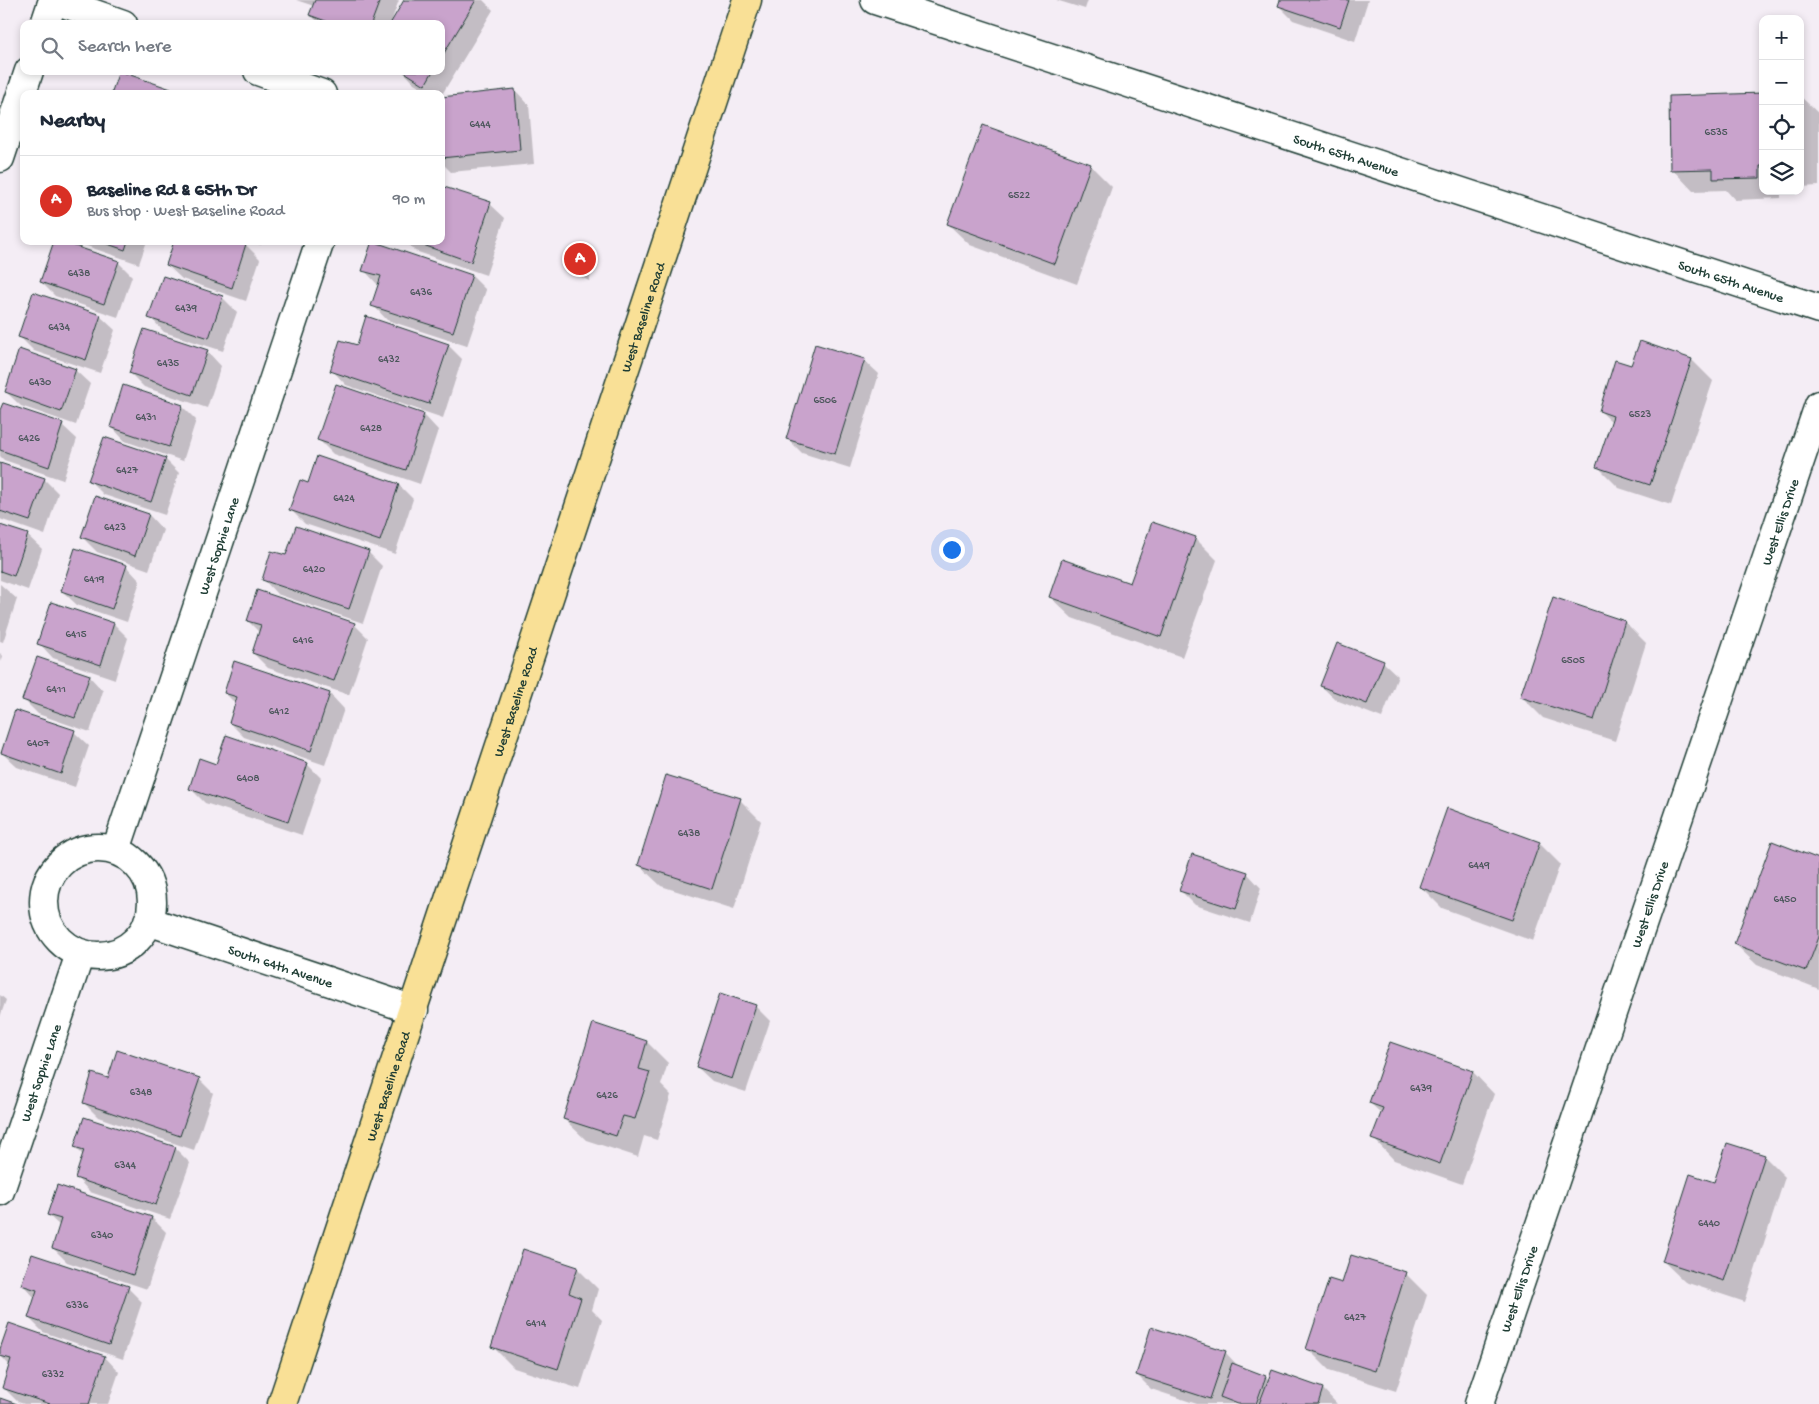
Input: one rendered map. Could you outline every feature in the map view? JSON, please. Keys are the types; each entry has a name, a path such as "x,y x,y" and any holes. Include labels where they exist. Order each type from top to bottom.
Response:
{"main road":[{"name":"West Baseline Road","path":"282,1404 747,0"}],"street":[{"path":"46,20 54,0 112,20"},
{"name":"South 65th Avenue","path":"875,0 1819,309"},
{"path":"23,90 28,75"},
{"path":"269,75 311,90"},
{"path":"0,158 20,98"},
{"name":"West Sophie Lane","path":"116,850 319,245"},
{"name":"West Ellis Drive","path":"1479,1404 1819,405"},
{"path":"101,847 116,850 131,858 143,871 150,887 152,904 148,921 142,934 121,951 108,956 80,954 66,947 55,936 47,922 43,907 44,892 49,876 58,864 71,854 85,849 101,847"},
{"name":"South 64th Avenue","path":"148,921 414,1010"},
{"name":"West Sophie Lane","path":"0,1191 80,954"}],"building":[{"path":"315,0 380,0 372,20 323,20 309,15"},
{"path":"404,0 476,0 445,51 445,20 392,20"},
{"path":"1280,0 1349,0 1340,27 1278,6"},
{"path":"118,75 131,75 171,89 171,90 112,90"},
{"path":"409,75 431,75 425,85"},
{"path":"515,89 520,150 445,158 445,97"},
{"path":"1759,93 1759,178 1713,179 1713,169 1670,170 1669,96"},
{"path":"983,125 1091,164 1055,264 947,224"},
{"path":"445,187 491,202 471,262 423,245 445,245"},
{"path":"53,245 72,245 119,261 104,304 40,282"},
{"path":"111,245 127,245 125,250"},
{"path":"173,245 246,245 232,288 166,265"},
{"path":"371,245 384,245 472,275 453,332 371,306 381,276 362,271"},
{"path":"581,252 589,255 582,275 574,272"},
{"path":"163,276 223,296 209,338 148,318"},
{"path":"33,292 101,315 86,360 18,337"},
{"path":"366,316 449,344 429,404 330,371 340,340 357,345"},
{"path":"144,329 208,350 192,395 129,373"},
{"path":"1640,341 1692,359 1650,485 1596,467 1613,416 1599,411 1615,360 1631,365"},
{"path":"815,344 865,359 835,454 786,439"},
{"path":"19,349 76,369 61,412 5,392"},
{"path":"336,384 424,414 406,470 317,440"},
{"path":"123,385 183,405 169,447 110,427"},
{"path":"3,403 63,423 49,467 0,450 0,410"},
{"path":"104,437 166,458 151,502 88,481"},
{"path":"317,456 399,484 380,541 289,510 300,480 308,483"},
{"path":"0,463 45,478 30,521 0,511"},
{"path":"95,496 149,514 135,556 81,537"},
{"path":"1152,522 1196,537 1161,637 1049,597 1062,559 1130,583"},
{"path":"0,525 28,534 14,576 0,571"},
{"path":"296,526 369,551 349,609 262,580 271,551 286,555"},
{"path":"75,548 127,565 112,609 61,591"},
{"path":"257,590 355,623 334,681 252,653 261,625 247,621"},
{"path":"1553,597 1625,621 1594,720 1520,697"},
{"path":"51,602 114,623 101,665 37,644"},
{"path":"1337,643 1384,661 1367,704 1320,686"},
{"path":"37,657 90,675 75,718 22,700"},
{"path":"234,661 330,693 311,751 229,723 237,697 224,693"},
{"path":"15,710 75,730 61,774 1,753"},
{"path":"226,735 308,763 288,822 189,789 199,758 216,764"},
{"path":"666,775 741,798 712,889 638,865"},
{"path":"1447,808 1540,842 1512,920 1419,887"},
{"path":"1772,841 1819,859 1819,937 1806,971 1734,944"},
{"path":"1192,854 1248,872 1236,909 1179,891"},
{"path":"720,993 756,1005 732,1079 696,1067"},
{"path":"593,1023 647,1041 639,1069 650,1072 635,1119 623,1116 616,1136 563,1119"},
{"path":"1390,1042 1473,1071 1440,1164 1371,1139 1383,1108 1369,1103"},
{"path":"117,1050 200,1078 180,1136 83,1103 92,1073 108,1078"},
{"path":"84,1117 176,1147 156,1205 75,1178 84,1150 74,1147"},
{"path":"1727,1143 1765,1155 1724,1281 1662,1261 1690,1174 1714,1182"},
{"path":"57,1185 152,1217 133,1275 52,1248 61,1219 47,1215"},
{"path":"523,1249 578,1267 569,1293 581,1298 558,1369 491,1347"},
{"path":"32,1254 129,1286 109,1345 28,1318 37,1290 21,1285"},
{"path":"1351,1255 1406,1272 1375,1371 1306,1349 1329,1279 1342,1283"},
{"path":"9,1323 105,1356 89,1404 50,1404 2,1388 11,1359 0,1356 0,1349"},
{"path":"1151,1327 1226,1351 1210,1399 1136,1375"},
{"path":"1232,1363 1266,1376 1256,1404 1238,1404 1220,1397"},
{"path":"1272,1370 1323,1388 1318,1404 1259,1404"},
{"path":"0,1398 17,1404 0,1404"}],"place":[{"name":"Baseline Rd & 65th Dr","path":"580,259"}]}
